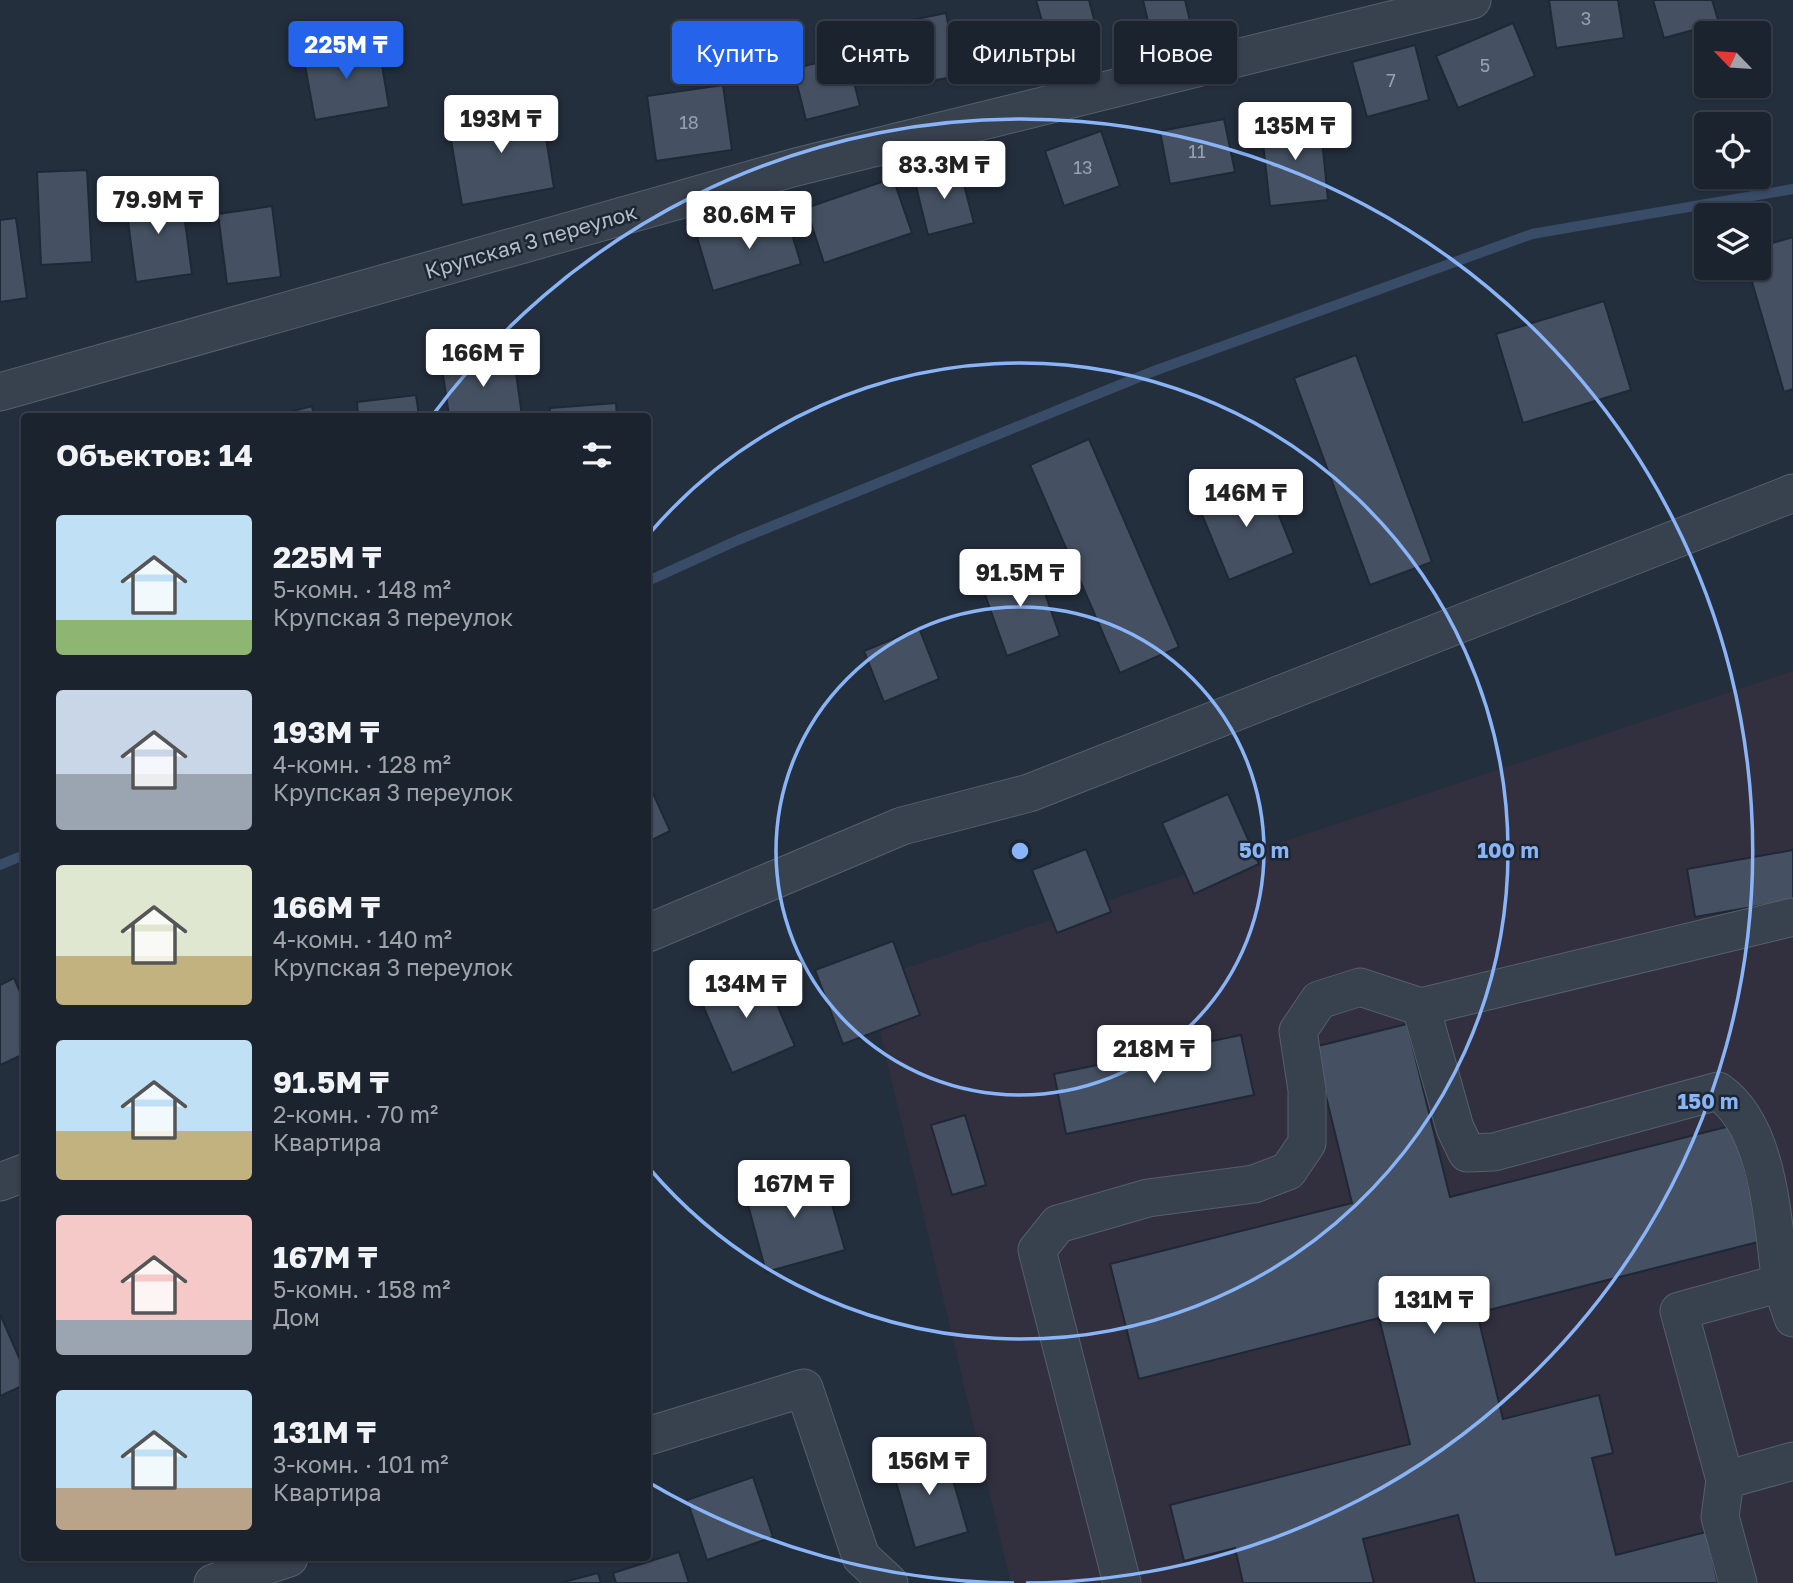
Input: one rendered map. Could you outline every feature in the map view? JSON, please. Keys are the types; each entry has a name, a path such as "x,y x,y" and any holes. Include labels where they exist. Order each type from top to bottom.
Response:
{"street":[{"name":"Крупская 3 переулок","path":"0,392 796,167 1472,0"},
{"path":"651,932 902,826 1029,793 1793,493"},
{"path":"1122,1583 1037,1250 1058,1223 1148,1198 1254,1184 1288,1171 1307,1143 1307,1090 1298,1031 1319,1000 1360,987 1421,1007 1793,917"},
{"path":"1421,1007 1455,1128 1466,1153 1494,1152 1718,1091 1735,1103 1759,1149 1781,1283 1793,1318"},
{"path":"0,1181 21,1173"},
{"path":"1738,1583 1720,1517 1725,1480 1679,1311 1781,1283"},
{"path":"651,1435 804,1388 862,1557 889,1583"},
{"path":"1725,1480 1793,1461"},
{"path":"213,1583 280,1561"}],"shaded area":[{"path":"1793,671 1793,1583 1011,1583 868,981"}],"building":[{"path":"1036,0 1089,0 1094,21 1042,21"},
{"path":"1143,0 1185,0 1190,21 1148,21"},
{"path":"1549,0 1618,0 1624,38 1556,48"},
{"path":"1653,0 1712,0 1718,21 1694,21 1694,30 1664,38"},
{"path":"946,13 948,78 934,80 934,21 907,21"},
{"path":"1513,23 1535,76 1458,108 1436,56"},
{"path":"378,41 389,107 315,120 303,55"},
{"path":"1415,45 1429,100 1367,117 1352,62"},
{"path":"817,63 817,84 854,84 860,106 806,120 797,84 803,84 803,66"},
{"path":"723,85 732,150 656,161 647,96"},
{"path":"541,106 554,188 462,205 448,122"},
{"path":"1320,118 1328,200 1270,206 1261,125"},
{"path":"1224,119 1235,172 1170,184 1160,131"},
{"path":"1101,131 1120,186 1064,206 1045,151"},
{"path":"959,166 974,223 928,235 914,178"},
{"path":"87,170 92,262 41,265 37,172"},
{"path":"893,178 912,233 824,263 806,208"},
{"path":"181,191 192,274 136,282 125,199"},
{"path":"272,206 281,277 227,284 218,214"},
{"path":"785,211 801,264 713,291 697,237"},
{"path":"16,218 27,298 0,302 0,220"},
{"path":"1793,237 1793,389 1784,392 1751,280 1771,280 1771,243"},
{"path":"1604,301 1631,390 1523,423 1496,334"},
{"path":"1356,355 1432,562 1370,585 1294,378"},
{"path":"514,358 522,413 449,413 442,368"},
{"path":"416,395 419,413 358,413 357,402"},
{"path":"616,403 617,413 550,413 550,408"},
{"path":"312,406 313,413 286,413"},
{"path":"1089,439 1179,647 1120,673 1030,465"},
{"path":"1264,478 1294,553 1229,580 1198,505"},
{"path":"1034,562 1060,636 1007,656 980,581"},
{"path":"919,628 939,679 884,702 864,651"},
{"path":"651,789 670,831 651,840"},
{"path":"1228,794 1259,864 1194,894 1162,823"},
{"path":"1086,849 1111,912 1057,933 1032,870"},
{"path":"1793,850 1793,900 1695,917 1687,869"},
{"path":"893,941 920,1015 843,1044 815,970"},
{"path":"760,966 795,1046 732,1073 698,994"},
{"path":"14,978 21,994 21,1055 0,1065 0,985"},
{"path":"1407,1024 1450,1197 1734,1125 1762,1241 1477,1313 1503,1419 1599,1395 1613,1453 1592,1458 1616,1555 1706,1532 1718,1583 1475,1583 1458,1515 1363,1539 1374,1583 1243,1583 1235,1548 1184,1561 1170,1505 1410,1444 1379,1318 1139,1379 1110,1264 1352,1203 1314,1047"},
{"path":"1241,1035 1254,1095 1066,1134 1054,1074"},
{"path":"965,1115 986,1185 952,1195 931,1125"},
{"path":"822,1169 845,1250 766,1272 744,1190"},
{"path":"0,1314 21,1362 21,1386 0,1396"},
{"path":"943,1445 968,1532 915,1548 890,1461"},
{"path":"753,1477 773,1537 707,1560 687,1500"},
{"path":"679,1552 689,1583 616,1583 613,1573"},
{"path":"598,1573 601,1583 560,1583"}],"waterway":[{"path":"651,580 738,540 1154,371 1532,234 1793,189"},
{"path":"0,865 21,856"}]}
